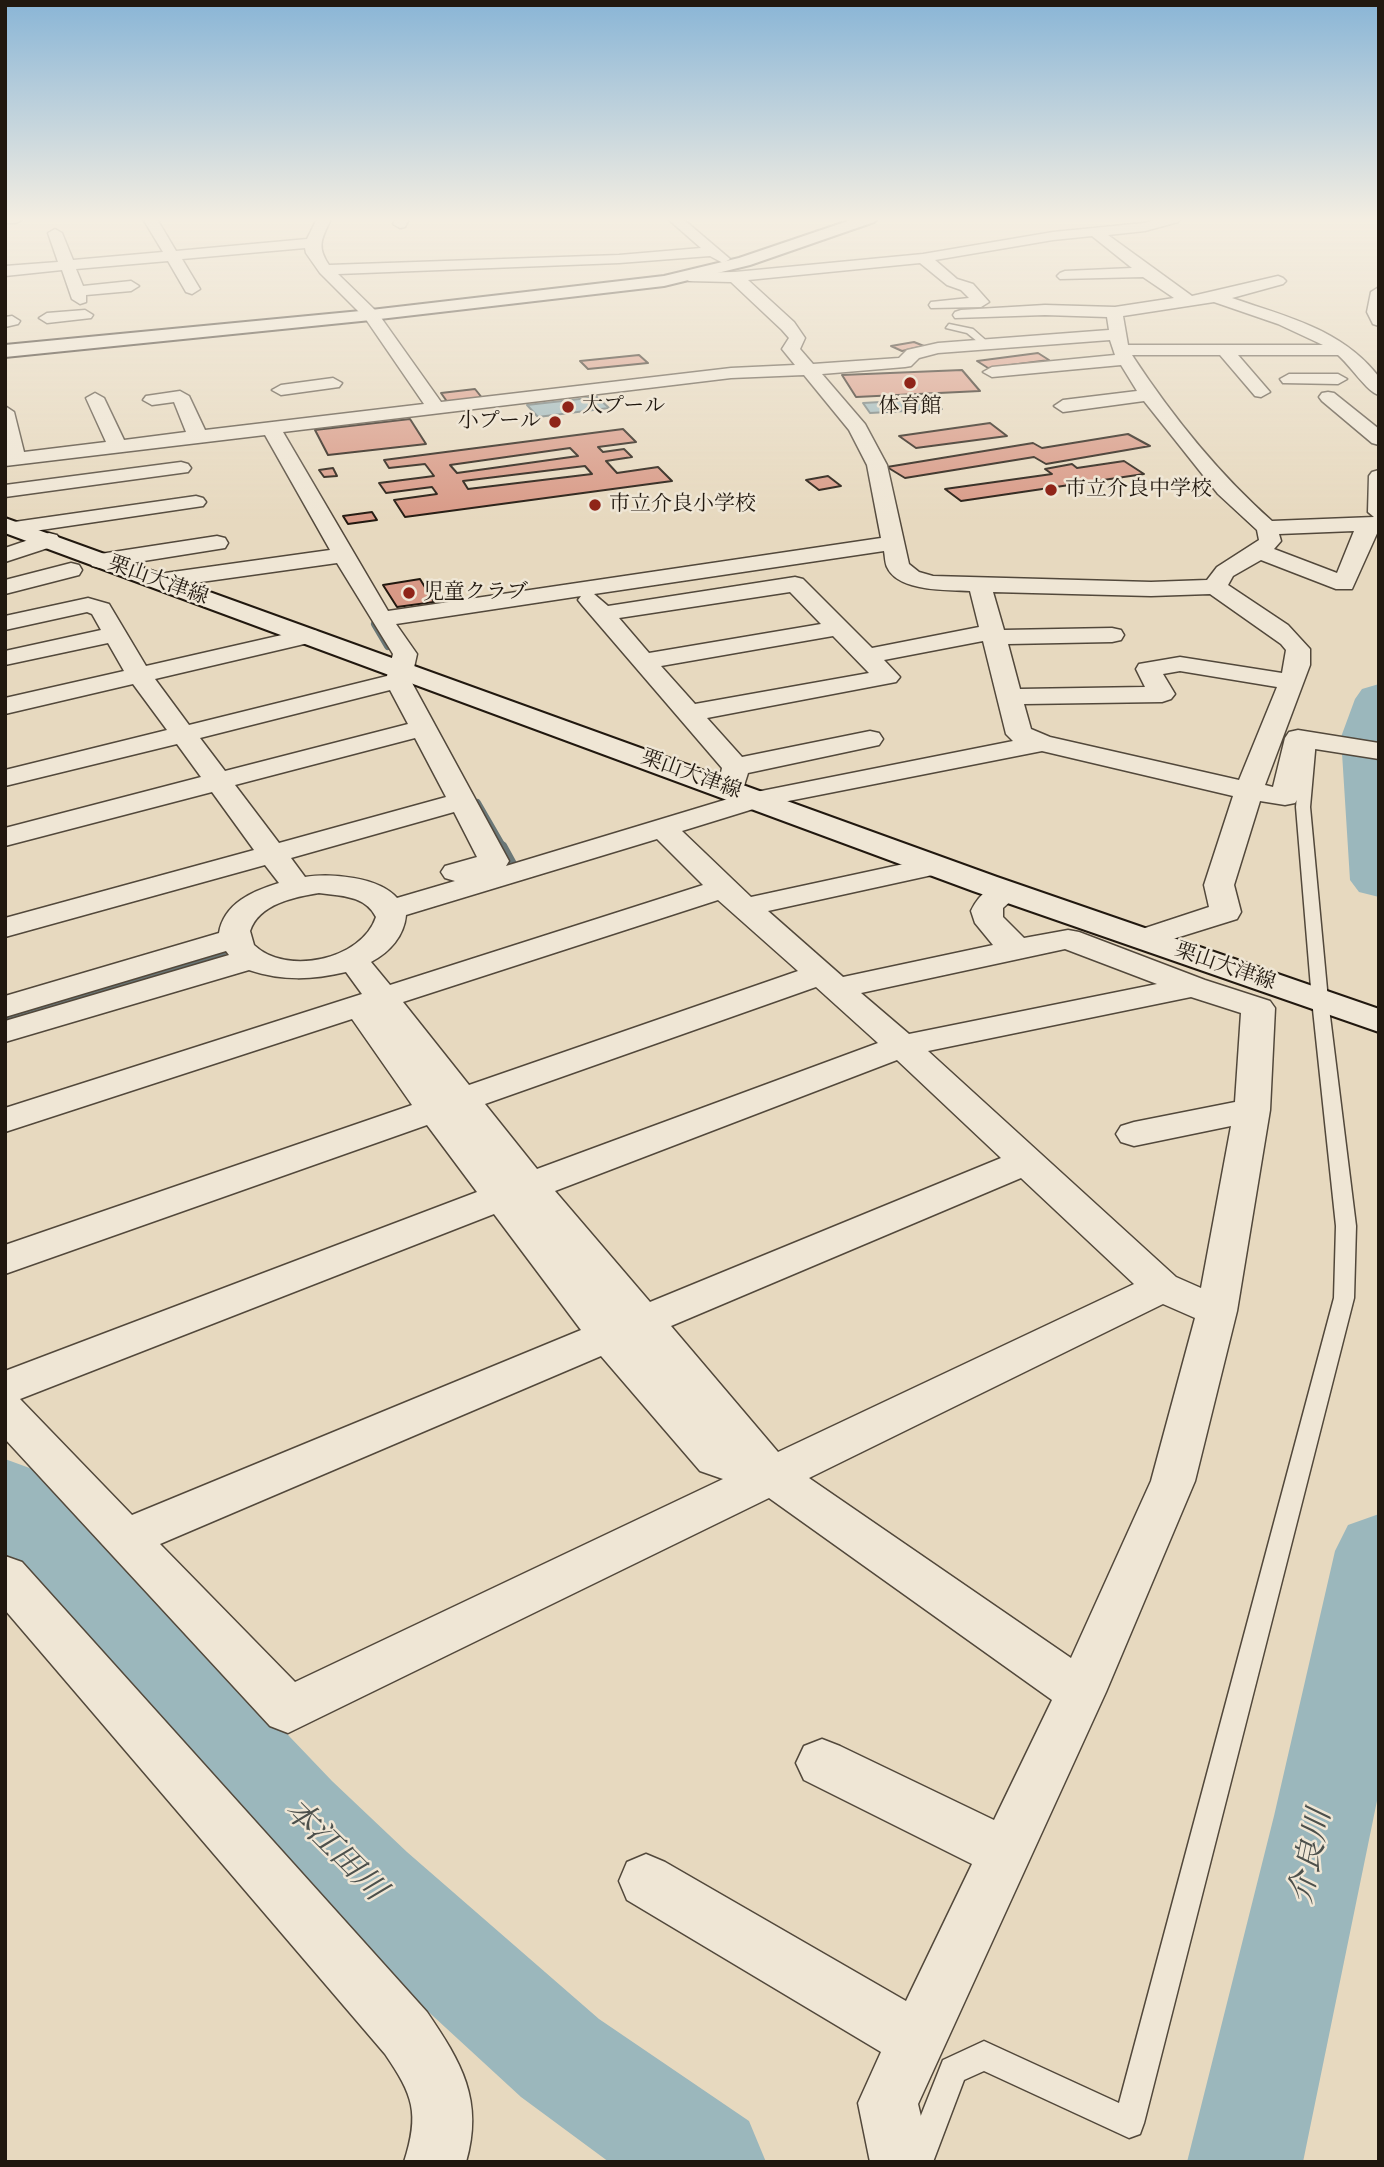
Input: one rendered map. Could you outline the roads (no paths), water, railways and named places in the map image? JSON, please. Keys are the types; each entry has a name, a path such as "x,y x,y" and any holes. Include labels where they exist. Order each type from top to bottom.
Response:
{"main road":[{"path":"5,351 319,320"},
{"name":"栗山大津線","path":"8,536 49,540 86,562 158,581 308,636 399,675 742,785 936,866 1379,1021"}],"street":[{"path":"68,320 77,344"},
{"path":"375,320 437,409"},
{"path":"782,320 797,338 791,349 806,370 858,428 877,464 898,567 911,577 932,583 1152,589 1216,587 1227,598 1280,629 1298,649 1295,673 1249,791 1219,886 1226,912 1144,939"},
{"path":"955,321 962,320"},
{"path":"1117,320 1125,355 1149,395 1224,490 1267,528 1270,541 1261,552 1229,567 1218,576 1216,587"},
{"path":"1282,320 1328,339 1345,350 1379,390"},
{"path":"5,412 11,459 731,373 881,366 905,362 913,354 937,348 986,344 1125,355"},
{"path":"1285,350 1312,379"},
{"path":"992,372 1125,355 1345,350"},
{"path":"1226,352 1261,392"},
{"path":"1113,379 1125,355"},
{"path":"1289,379 1338,379"},
{"path":"281,390 333,383"},
{"path":"305,387 327,422"},
{"path":"1063,406 1149,395"},
{"path":"152,400 180,396 198,437"},
{"path":"1328,397 1379,439"},
{"path":"94,398 118,447"},
{"path":"271,429 381,619 405,654 399,675 423,728 494,861 383,903"},
{"path":"5,491 181,468"},
{"path":"1261,552 1344,584 1375,520 1379,476"},
{"path":"8,536 196,502"},
{"path":"1267,528 1375,520"},
{"path":"5,587 86,562 217,543"},
{"path":"381,619 891,543"},
{"path":"158,581 344,555"},
{"path":"86,562 88,605 82,613 106,636 128,677 284,891"},
{"path":"980,583 1009,697 1019,734 1042,743 1284,797 1309,740 1311,669 1295,673 1180,664 1148,669 1162,694 1009,697"},
{"path":"602,614 795,584 887,677 690,713"},
{"path":"581,590 690,713 742,785"},
{"path":"5,623 88,605"},
{"path":"644,662 839,628"},
{"path":"867,656 993,635 1112,635"},
{"path":"5,658 106,636"},
{"path":"5,706 308,636"},
{"path":"5,778 173,737 399,675"},
{"path":"5,837 423,728"},
{"path":"383,903 392,924 386,937 372,950 342,964 287,970 267,966 243,948 236,926 243,914 284,891 341,884 383,903 664,829 742,785 870,739"},
{"path":"1309,740 1379,751"},
{"path":"742,785 1042,743"},
{"path":"5,928 463,801"},
{"path":"664,829 734,898 902,1046 1162,1286 1217,1311"},
{"path":"5,1120 371,1002 734,898 936,866"},
{"path":"1007,891 988,906 986,913 988,920 1017,949"},
{"path":"5,1260 448,1105 829,981 1068,939 1193,987 1258,1008 1252,1111 1217,1311 1173,1481 1081,1692 888,2103 901,2162"},
{"path":"5,1007 243,948"},
{"path":"5,1032 243,948"},
{"path":"342,964 448,1105 625,1329 716,1459 772,1476 1081,1692"},
{"path":"5,1388 902,1046 1193,987"},
{"path":"1133,1134 1252,1111"},
{"path":"125,1538 1027,1161"},
{"path":"5,1411 288,1710 1162,1286"},
{"path":"5,1576 405,2033 434,2074 443,2102 443,2140 435,2162"},
{"path":"822,1763 1006,1853"},
{"path":"646,1881 918,2041"}],"lane":[{"path":"955,321 986,344"},
{"path":"917,2162 953,2070 985,2056 1129,2123 1344,1298 1346,1226 1326,1002 1303,807 1309,740"}],"water":[{"name":"大プール","path":"597,397 609,408 538,417 527,405"},
{"path":"933,399 942,409 870,413 863,403"}],"waterway":[{"path":"375,624 388,646"},
{"name":"介良川","path":"1379,699 1366,737 1379,880"},
{"path":"477,803 503,848"},
{"path":"502,846 513,866 504,868"},
{"path":"5,1019 221,953"},
{"name":"本江田川","path":"5,1494 296,1815 370,1888 560,2058 708,2162"},
{"name":"介良川","path":"1245,2162 1324,1816 1379,1551"}],"place":[{"name":"体育館","path":"910,383"},
{"name":"大プール","path":"568,407"},
{"name":"小プール","path":"555,422"},
{"name":"市立介良中学校","path":"1051,490"},
{"name":"市立介良小学校","path":"595,505"},
{"name":"児童クラブ","path":"409,593"}]}
